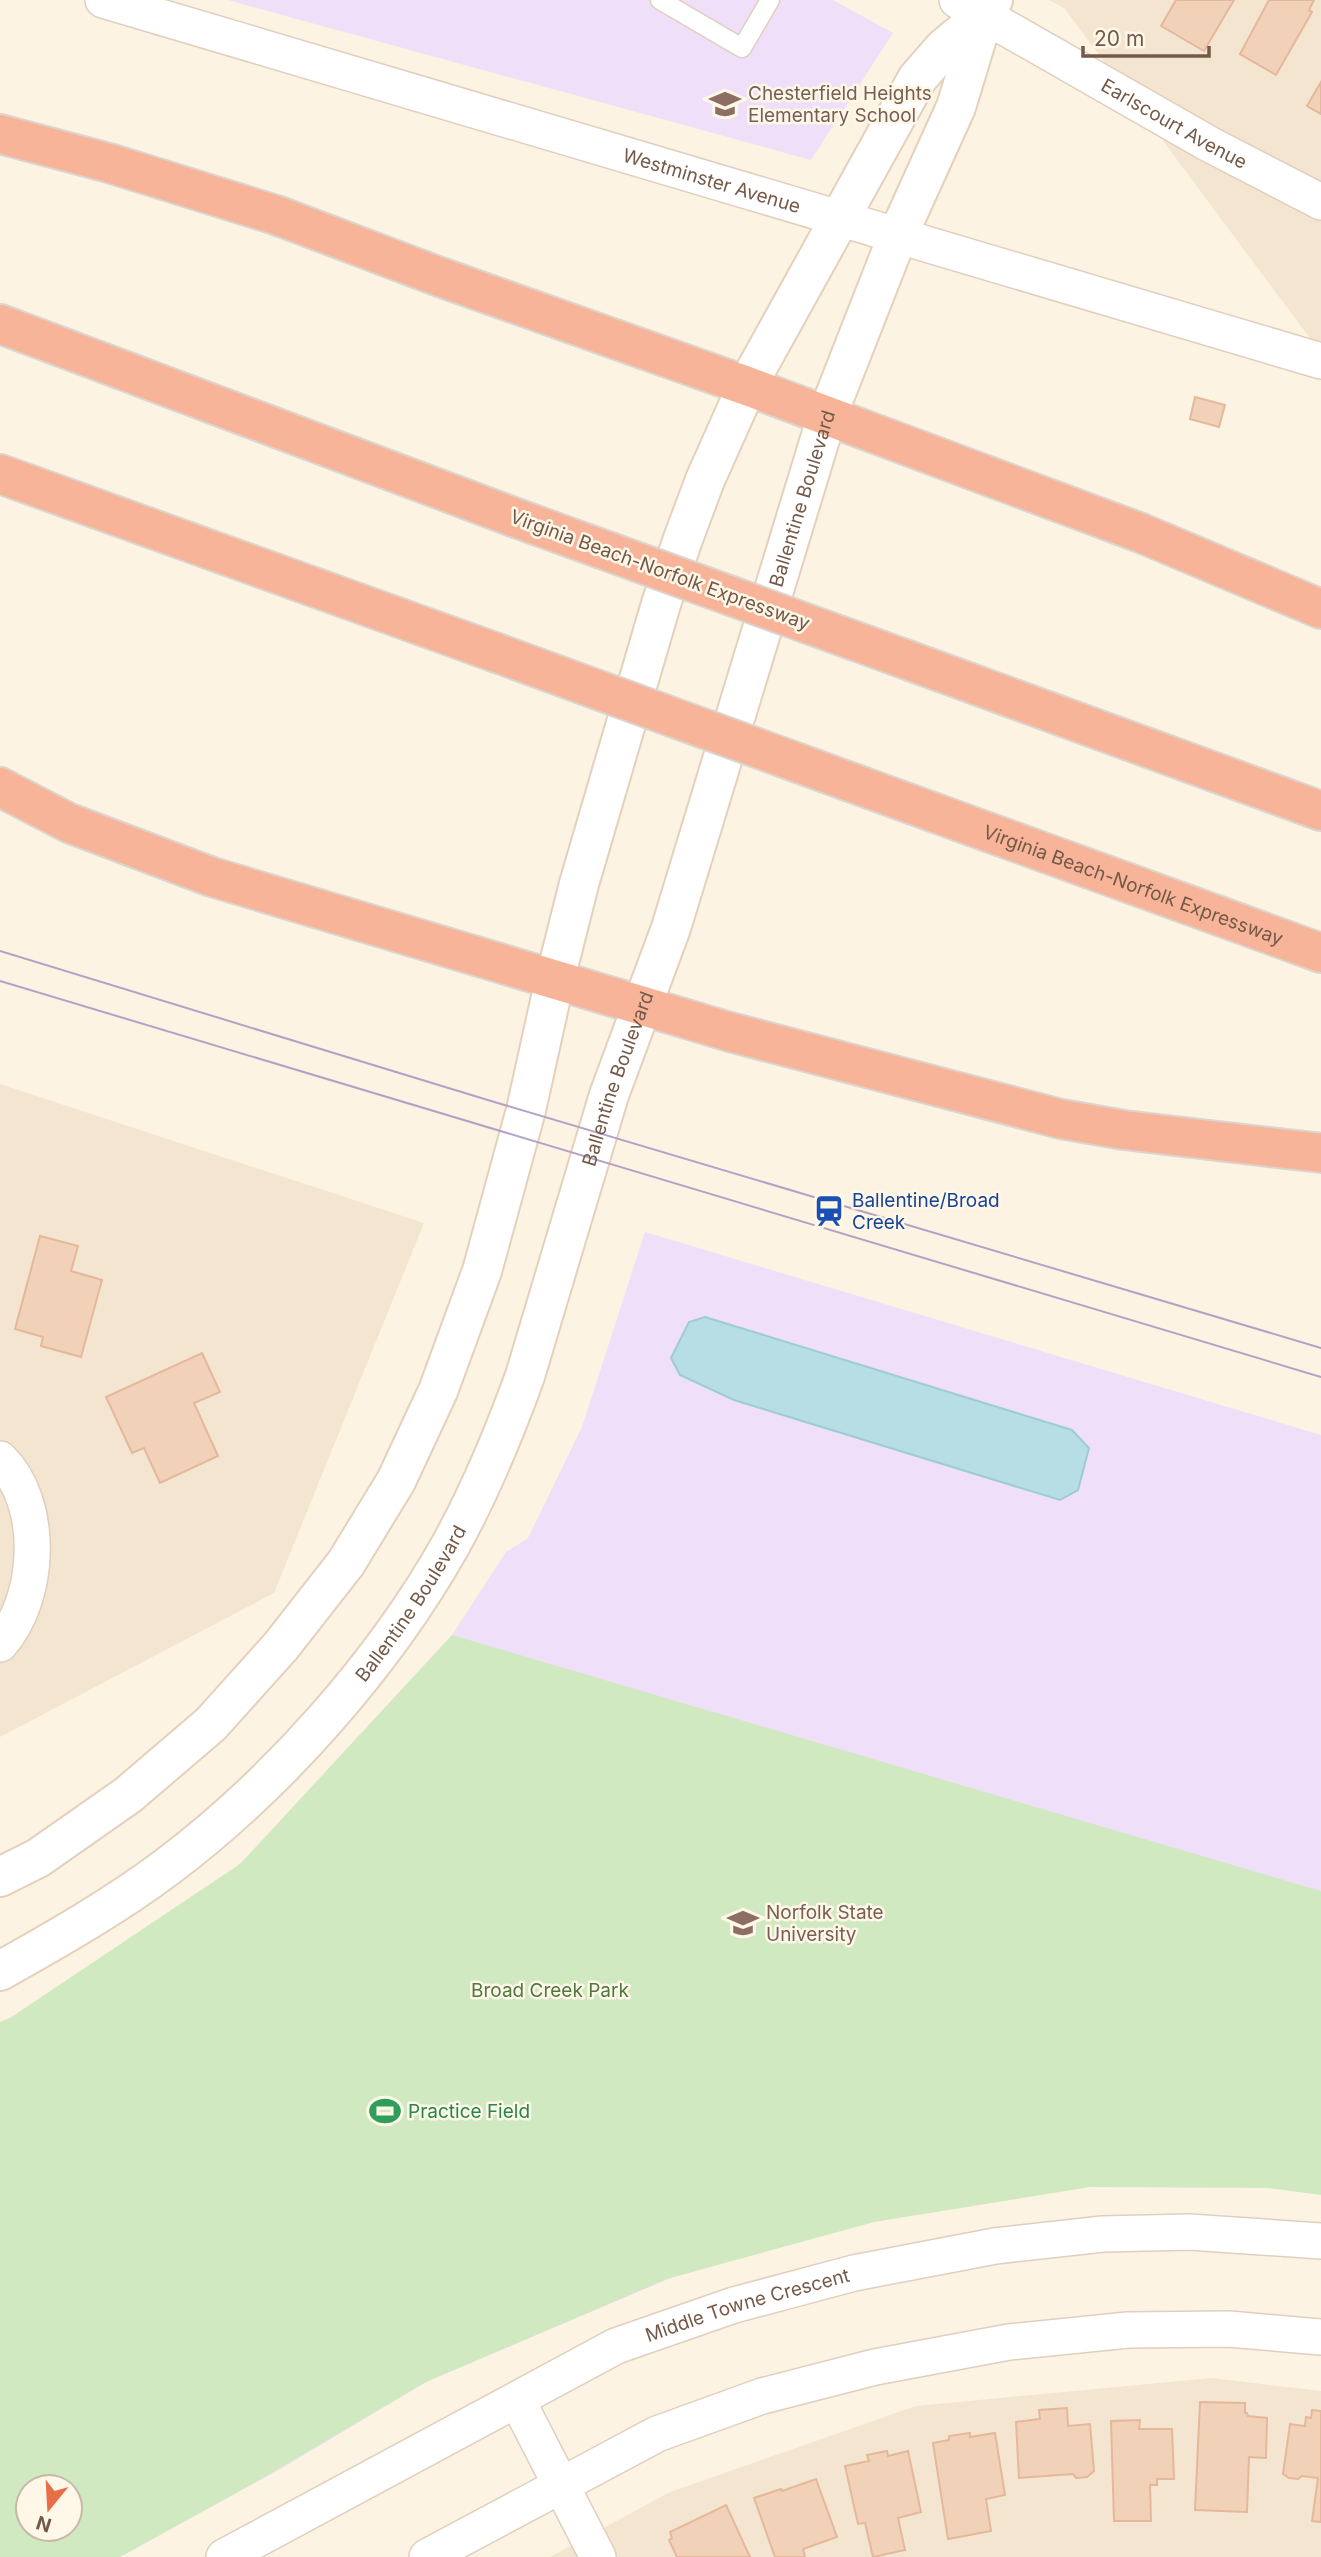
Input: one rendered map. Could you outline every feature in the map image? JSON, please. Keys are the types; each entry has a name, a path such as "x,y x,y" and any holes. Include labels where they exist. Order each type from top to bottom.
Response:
{"highway":[{"path":"0,134 109,163 276,215 1141,533 1321,609"},
{"name":"Virginia Beach-Norfolk Expressway","path":"0,324 516,518 1321,811"},
{"name":"Virginia Beach-Norfolk Expressway","path":"0,474 1321,953"},
{"path":"0,787 69,822 202,874 730,1032 1061,1119 1124,1130 1321,1153"}],"main road":[{"path":"0,1877 38,1858 128,1796 211,1724 281,1646 346,1563 372,1524 419,1436 455,1348 482,1270 526,1110 579,884 661,604 705,480 747,386 917,79 978,5"},
{"name":"Ballentine Boulevard","path":"0,1970 64,1936 167,1867 247,1800 321,1725 391,1636 449,1548 473,1500 510,1415 539,1330 601,1120 671,928 827,416 898,235 956,107 978,5"}],"street":[{"name":"Westminster Avenue","path":"103,0 1321,361"},
{"name":"Earlscourt Avenue","path":"978,5 1209,144 1321,202"},
{"path":"0,1459 23,1497 33,1533 33,1566 23,1605 0,1644"},
{"name":"Middle Towne Crescent","path":"223,2557 617,2346 734,2305 854,2273 995,2246 1103,2234 1189,2232 1321,2241"},
{"path":"427,2557 657,2434 762,2396 875,2367 1009,2342 1128,2330 1229,2329 1321,2337"},
{"path":"517,2400 598,2557"}],"lane":[{"path":"660,0 742,48 770,0"}],"shaded area":[{"name":"Chesterfield Heights Elementary School","path":"228,0 833,0 893,33 811,160"},
{"path":"1049,0 1321,0 1321,353 1064,8"},
{"path":"0,1084 424,1223 274,1593 0,1737"},
{"name":"Broad Creek Park","path":"645,1232 1321,1435 1321,2193 1242,2185 1090,2187 940,2206 706,2263 426,2382 282,2468 120,2557 0,2557 0,2022 214,1888 347,1765 452,1635 506,1552 528,1538 582,1427"},
{"path":"1212,2378 1321,2391 1321,2557 550,2557 670,2492 916,2406"}],"green space":[{"name":"Broad Creek Park","path":"452,1635 1321,1891 1321,2195 1268,2188 1090,2187 874,2222 667,2279 426,2382 265,2477 120,2557 0,2557 0,2022 10,2018 240,1864"}],"water":[{"path":"705,1317 1072,1430 1089,1448 1078,1490 1060,1500 734,1400 680,1375 671,1358 689,1322"}],"building":[{"path":"1176,0 1234,0 1204,51 1161,26"},
{"path":"1269,0 1314,0 1309,10 1312,12 1276,75 1240,54"},
{"path":"1321,82 1321,114 1307,106"},
{"path":"1195,397 1225,405 1219,427 1190,419"},
{"path":"40,1236 78,1246 71,1271 102,1280 81,1357 41,1346 43,1337 15,1329"},
{"path":"202,1353 220,1392 194,1403 218,1456 160,1483 144,1448 132,1453 106,1397"},
{"path":"1200,2402 1245,2403 1245,2413 1248,2416 1267,2418 1266,2458 1249,2457 1247,2512 1195,2510"},
{"path":"1067,2408 1068,2426 1090,2424 1094,2471 1087,2477 1076,2478 1073,2474 1019,2478 1016,2422 1040,2419 1039,2410"},
{"path":"1312,2410 1321,2411 1321,2522 1312,2521 1318,2478 1289,2478 1283,2474 1290,2424 1305,2426 1306,2417 1311,2418"},
{"path":"1140,2420 1139,2429 1172,2429 1174,2479 1157,2479 1157,2485 1150,2485 1151,2521 1114,2521 1111,2421"},
{"path":"970,2433 970,2437 995,2433 1005,2495 986,2499 991,2531 948,2539 933,2443 949,2440 949,2436"},
{"path":"887,2451 888,2456 908,2451 921,2512 898,2518 905,2550 873,2557 865,2523 858,2524 845,2466 869,2461 867,2455"},
{"path":"816,2479 837,2537 803,2549 805,2557 775,2557 754,2498"},
{"path":"726,2505 750,2557 677,2557 669,2540 672,2538 670,2532"}],"tram line":[{"path":"0,951 491,1101 1321,1348"},
{"path":"0,981 1321,1377"}],"place":[{"name":"Chesterfield Heights Elementary School","path":"725,104"},
{"name":"Ballentine/Broad Creek","path":"829,1211"},
{"name":"Norfolk State University","path":"743,1923"},
{"name":"Practice Field","path":"385,2111"}]}
